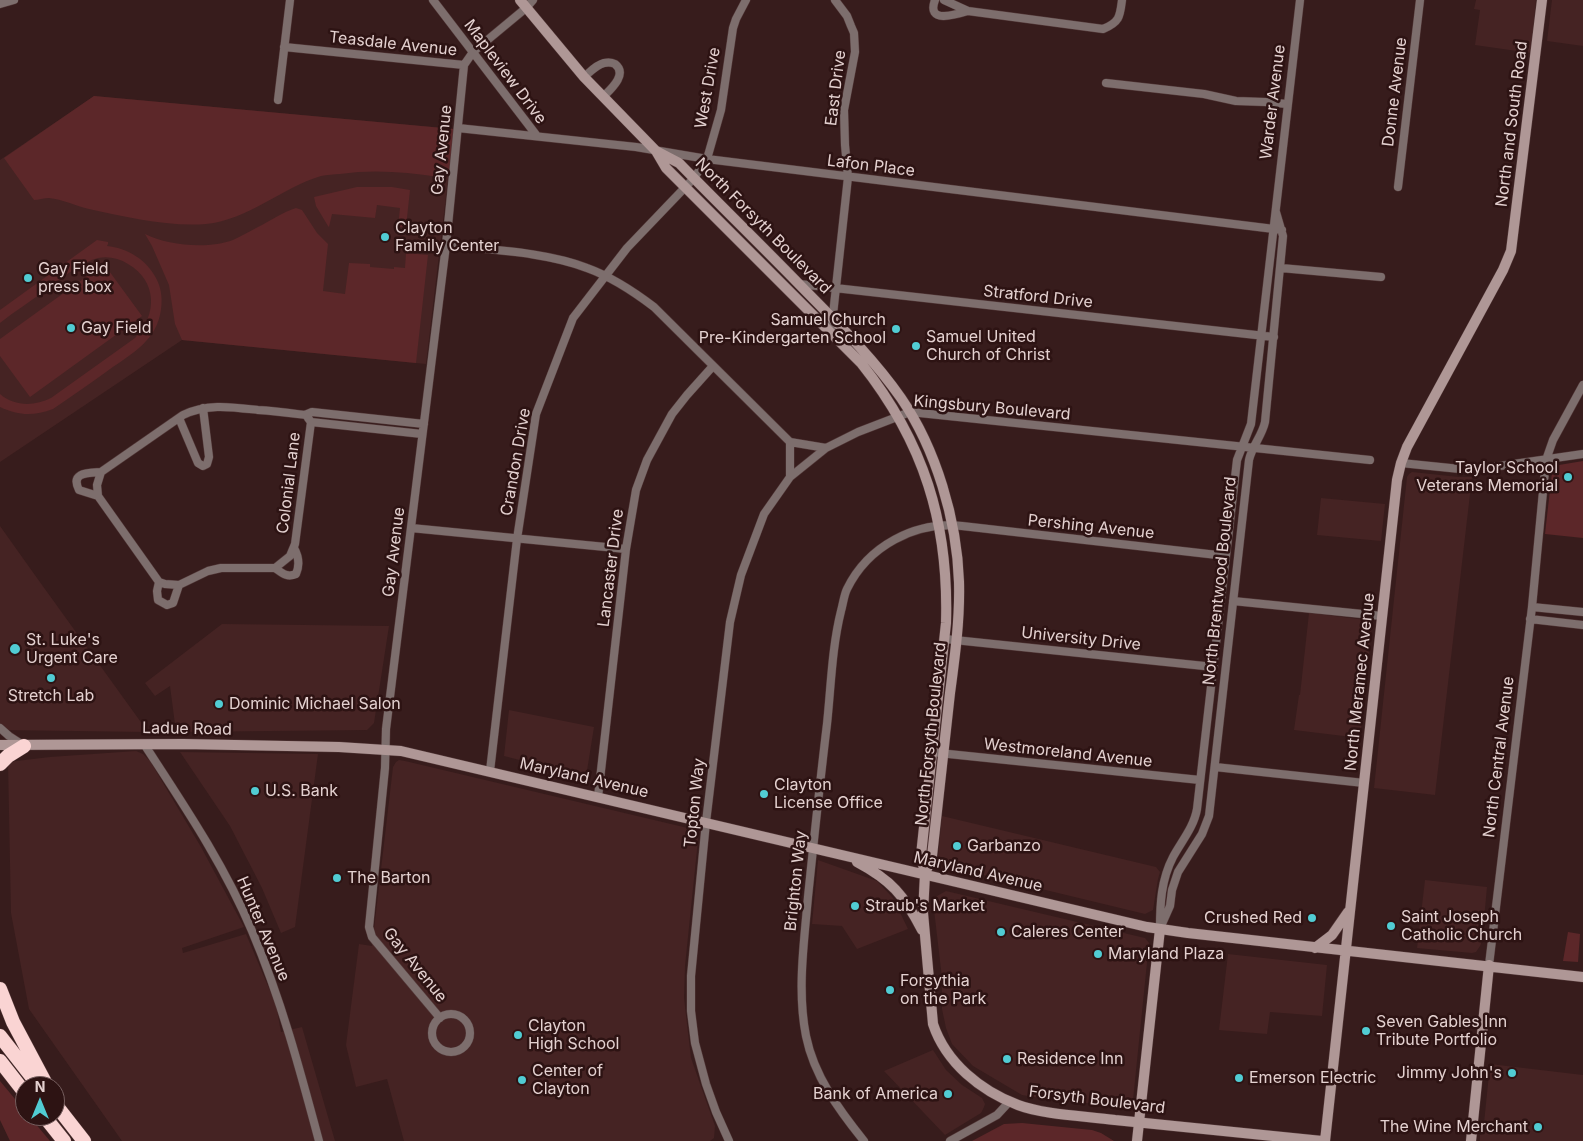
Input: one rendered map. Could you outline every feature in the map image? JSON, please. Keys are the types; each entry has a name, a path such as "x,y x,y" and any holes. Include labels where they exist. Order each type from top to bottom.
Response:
{"highway":[{"path":"0,764 8,756 24,746"},
{"path":"0,989 13,1022 41,1076"},
{"path":"0,1036 31,1076"},
{"path":"0,1061 15,1080"},
{"path":"65,1117 82,1138"},
{"path":"52,1126 64,1141"}],"street":[{"path":"0,4 14,0"},
{"path":"278,100 290,0"},
{"name":"Mapleview Drive","path":"433,0 537,136"},
{"name":"Teasdale Avenue","path":"284,47 464,65 473,52 523,4 533,0"},
{"name":"West Drive","path":"694,178 707,159 721,110 733,28 746,0"},
{"name":"East Drive","path":"831,333 848,177 844,110 855,58 854,33 847,16 835,0"},
{"path":"935,0 933,7 934,12 938,16 943,17 968,11"},
{"path":"944,0 968,11 1104,29 1114,23 1120,16 1122,0"},
{"name":"Warder Avenue","path":"1273,229 1300,0"},
{"name":"Donne Avenue","path":"1398,187 1420,0"},
{"name":"North and South Road","path":"1511,252 1542,0"},
{"path":"523,4 584,76 656,151"},
{"path":"584,76 599,65 613,62 618,67 620,73 615,85 604,96"},
{"name":"Gay Avenue","path":"440,1018 372,937 369,927 385,768 386,729 446,245 464,65"},
{"path":"1106,83 1204,94 1236,101 1287,104"},
{"name":"Lafon Place","path":"458,128 636,147 707,159 1282,230"},
{"name":"North Forsyth Boulevard","path":"656,151 679,163 833,318 875,364 910,412 933,462 953,525 959,580 956,640 944,754 932,856 925,874"},
{"name":"North Forsyth Boulevard","path":"656,151 666,168 685,188 856,358 874,380 898,417 912,442 924,471 939,526 946,572 947,598 945,639 921,855 925,874"},
{"name":"Crandon Drive","path":"490,771 517,539 536,414 574,318 637,237 694,178"},
{"name":"Warder Avenue","path":"1275,208 1282,230"},
{"name":"North Brentwood Boulevard","path":"1137,1141 1160,929 1160,905 1168,867 1194,819 1214,667 1237,460 1251,424 1273,229"},
{"name":"North Brentwood Boulevard","path":"1160,929 1170,906 1172,890 1178,872 1202,834 1207,821 1215,767 1249,460 1253,447 1261,436 1265,422 1284,236 1282,230"},
{"path":"446,245 555,259 586,267 632,290 654,307 790,442 826,448"},
{"name":"North Meramec Avenue","path":"1324,1141 1400,463 1511,252"},
{"path":"1281,268 1381,278"},
{"name":"Stratford Drive","path":"799,284 1274,337"},
{"name":"Lancaster Drive","path":"598,797 626,549 636,490 647,460 672,414 686,395 713,366"},
{"name":"North Central Avenue","path":"1471,1141 1489,966 1532,607 1546,460 1552,440 1583,385"},
{"name":"Colonial Lane","path":"294,548 299,560 299,568 296,574 291,576 284,574 275,568 221,568 208,571 179,585 173,603 162,604 158,600 159,582 98,496 79,490 76,479 81,475 101,472 179,418 203,408 220,406 305,415 312,412 424,424"},
{"path":"179,418 198,463 203,466 208,464 209,458 203,408"},
{"name":"Kingsbury Boulevard","path":"826,448 858,432 910,412 1370,460"},
{"path":"330,414 327,418 330,424"},
{"name":"Colonial Lane","path":"275,568 290,556 294,548 310,422 305,415"},
{"name":"Colonial Lane","path":"310,422 422,434"},
{"path":"790,442 790,477"},
{"name":"Topton Way","path":"727,1140 706,1084 695,1043 691,1011 691,976 706,822 730,622 741,575 764,514 790,477 826,448"},
{"path":"1400,463 1460,468 1486,468 1583,454"},
{"path":"98,496 97,485 101,472"},
{"name":"Brighton Way","path":"864,1141 841,1113 813,1064 801,1012 802,956 837,626 846,590 864,562 890,542 916,530 953,525"},
{"name":"Pershing Avenue","path":"953,525 1226,556"},
{"path":"411,528 626,549"},
{"path":"159,582 179,585"},
{"path":"1233,601 1382,616"},
{"path":"1532,607 1583,612"},
{"path":"1530,619 1583,625"},
{"name":"University Drive","path":"945,639 1214,667"},
{"path":"0,728 24,746"},
{"name":"Ladue Road","path":"0,745 144,744 374,748"},
{"name":"Hunter Avenue","path":"144,744 212,850 252,930 286,1021 319,1141"},
{"name":"Maryland Avenue","path":"374,748 410,752 1160,929 1583,977"},
{"name":"Westmoreland Avenue","path":"932,752 1200,780"},
{"path":"1215,767 1364,783"},
{"path":"845,856 878,873 896,889 916,918 926,938"},
{"name":"Forsyth Boulevard","path":"925,874 922,913 932,1012 937,1036 948,1055 962,1070 978,1082 1010,1102 1039,1110 1324,1141"},
{"path":"1315,948 1332,935 1350,910"},
{"name":"Gay Avenue","path":"454,1014 466,1022 470,1032 469,1038 466,1044 459,1050 449,1052 442,1050 434,1041 432,1031 434,1024 440,1018 454,1014"},
{"path":"950,1141 997,1115 1010,1102"}],"shaded area":[{"path":"1476,0 1536,0 1531,53 1475,45 1480,10 1474,9"},
{"path":"1552,0 1583,0 1583,46 1547,41"},
{"path":"94,96 454,129 426,364 182,340 0,462 0,160"},
{"path":"94,96 454,129 449,174 439,175 439,177 377,171 321,176 306,181 236,216 221,221 192,225 148,221 89,209 54,199 34,200 4,158"},
{"path":"357,187 392,187 410,190 406,227 398,227 400,208 377,205 375,218 332,214 329,227 316,206 314,197"},
{"path":"296,208 302,210 317,233 328,244 323,291 345,294 349,263 370,264 370,267 405,268 406,253 428,255 416,363 182,340 175,324 169,285 145,234 177,244 212,245 233,240"},
{"path":"97,240 108,242 107,246 129,252 152,271 161,291 160,315 157,325 139,348 53,409 26,414 0,407 0,394 12,401 25,404 38,403 51,398 135,338 148,319 151,309 151,298 145,279 138,271 125,262 106,257 91,260 77,267 0,323 0,310"},
{"name":"Gay Field","path":"104,264 142,316 30,397 0,356 0,339"},
{"path":"1583,461 1583,538 1545,534 1552,472 1559,465"},
{"path":"1412,472 1472,477 1435,795 1374,788 1407,477"},
{"path":"1321,498 1385,504 1381,541 1317,535"},
{"path":"0,526 37,578 148,732 0,730"},
{"path":"1309,613 1367,620 1372,623 1360,738 1294,730 1300,695"},
{"path":"222,624 389,626 374,723 367,730 176,732 170,686 155,696 145,683"},
{"path":"509,710 594,727 586,777 504,756"},
{"path":"136,751 143,754 150,761 201,847 244,927 182,948 183,953 246,934 276,1005 281,1032 302,1027 335,1141 122,1141 29,1009 11,913 8,762"},
{"path":"180,752 318,754 295,927 281,933 262,888 230,826"},
{"path":"399,760 696,831 698,840 685,966 684,998 691,1058 715,1126 714,1138 710,1141 404,1141 387,1079 356,1087 346,1045 359,944 372,946 393,767"},
{"path":"942,816 1156,867 1160,872 1153,910 1145,914 942,865 938,856"},
{"path":"818,860 877,881 893,898 908,929 857,949 842,926 812,924"},
{"path":"1425,880 1487,887 1482,941 1476,952 1417,948"},
{"path":"946,891 1145,938 1149,943 1133,1100 1127,1107 1022,1095 973,1066 952,1044 942,1009 942,978 933,901 937,896"},
{"path":"1568,932 1580,934 1578,962 1563,961"},
{"path":"1228,954 1327,965 1322,1016 1270,1012 1267,1034 1219,1030"},
{"path":"933,1050 946,1070 962,1085 982,1098 985,1104 981,1113 945,1135 884,1071"},
{"path":"1490,1064 1583,1075 1583,1141 1480,1141 1480,1135 1483,1133"},
{"path":"0,1081 15,1099 15,1126 37,1126 50,1141 10,1141 0,1120"},
{"path":"1022,1123 1092,1130 1114,1141 972,1141 1004,1124"}],"place":[{"name":"Clayton Family Center","path":"385,237"},
{"name":"Gay Field press box","path":"28,278"},
{"name":"Gay Field","path":"71,328"},
{"name":"Samuel Church Pre-Kindergarten School","path":"896,329"},
{"name":"Samuel United Church of Christ","path":"916,346"},
{"name":"Taylor School Veterans Memorial","path":"1568,477"},
{"name":"St. Luke's Urgent Care","path":"15,649"},
{"name":"Stretch Lab","path":"51,678"},
{"name":"Dominic Michael Salon","path":"219,704"},
{"name":"U.S. Bank","path":"255,791"},
{"name":"Clayton License Office","path":"764,794"},
{"name":"Garbanzo","path":"957,846"},
{"name":"The Barton","path":"337,878"},
{"name":"Straub's Market","path":"855,906"},
{"name":"Crushed Red","path":"1312,918"},
{"name":"Saint Joseph Catholic Church","path":"1391,926"},
{"name":"Caleres Center","path":"1001,932"},
{"name":"Maryland Plaza","path":"1098,954"},
{"name":"Forsythia on the Park","path":"890,990"},
{"name":"Seven Gables Inn Tribute Portfolio","path":"1366,1031"},
{"name":"Clayton High School","path":"518,1035"},
{"name":"Residence Inn","path":"1007,1059"},
{"name":"Jimmy John's","path":"1512,1073"},
{"name":"Emerson Electric","path":"1239,1078"},
{"name":"Center of Clayton","path":"522,1080"},
{"name":"Bank of America","path":"948,1094"},
{"name":"The Wine Merchant","path":"1538,1127"}]}
